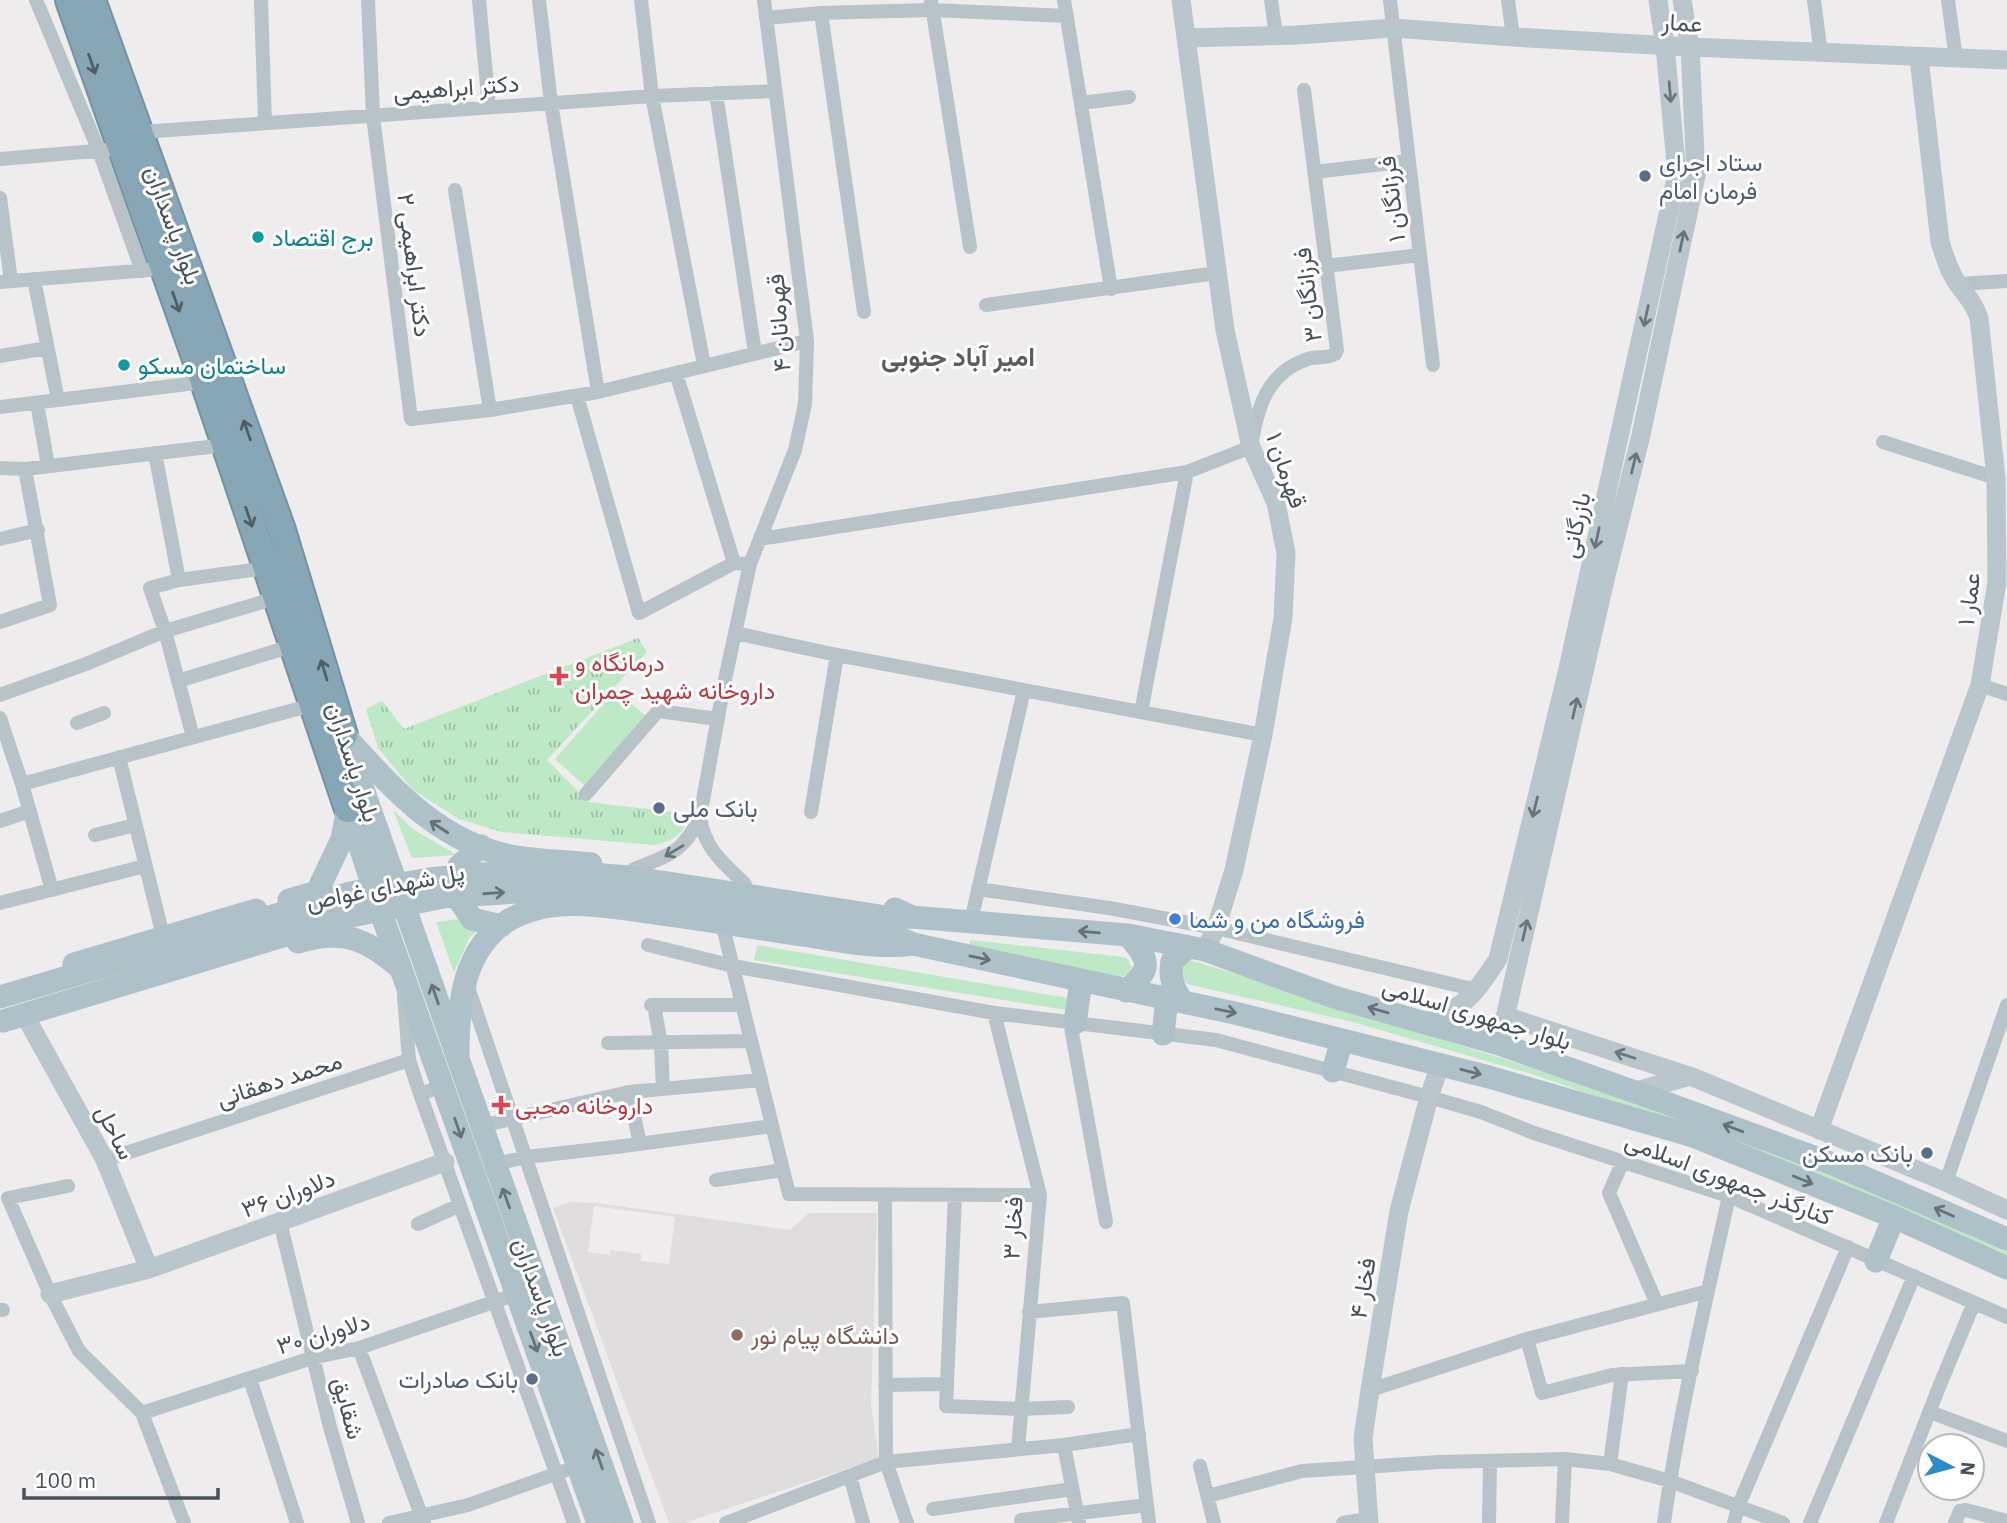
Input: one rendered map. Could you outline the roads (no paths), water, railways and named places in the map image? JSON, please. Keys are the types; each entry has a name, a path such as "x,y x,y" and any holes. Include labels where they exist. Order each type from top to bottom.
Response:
{"highway":[{"name":"بلوار پاسداران","path":"69,0 120,144 282,530 344,736"},
{"name":"بلوار پاسداران","path":"92,0 120,144 153,270 204,382 348,809"}],"main road":[{"path":"344,736 394,790 424,817 454,836 515,857 744,884 892,907 912,917"},
{"name":"بلوار پاسداران","path":"344,736 622,1523"},
{"path":"317,892 342,839 348,809"},
{"name":"بلوار پاسداران","path":"348,809 517,1294 567,1470 598,1523"},
{"path":"481,846 459,866 456,895 472,919 500,926"},
{"name":"پل شهدای غواص","path":"0,997 350,893 429,879 478,874 565,872 629,877 893,918 912,917"},
{"path":"0,989 163,936 317,892 333,890 342,894 350,911 348,921 326,935 29,1023 12,1024 1,1021"},
{"name":"پل شهدای غواص","path":"1,1021 331,921 443,897 516,892 601,894 896,937 913,944"},
{"path":"458,1058 458,1018 465,979 483,945 500,926 542,907 559,905 634,910 862,943 895,946 913,944 1175,1000 1342,1040 1693,1136 1894,1217 2007,1268"},
{"name":"بلوار جمهوری اسلامی","path":"912,917 1128,935 1197,948 1334,997 1499,1044 1633,1092 1833,1164 2007,1239"},
{"path":"326,935 363,941 402,970"},
{"path":"1126,991 1145,973 1147,962 1144,954 1128,935"},
{"path":"1163,1034 1175,1000 1169,974 1172,961 1197,948"},
{"path":"1073,1023 1081,982"},
{"path":"1333,1071 1342,1040"},
{"path":"1877,1261 1894,1217"}],"street":[{"path":"36,0 120,144"},
{"path":"261,0 265,123"},
{"name":"دکتر ابراهیمی ۲","path":"369,0 373,116 411,419 490,410"},
{"path":"479,0 489,107"},
{"path":"539,0 551,103 598,392"},
{"path":"641,0 652,96 704,365"},
{"name":"قهرمانان ۴","path":"700,817 750,564 795,450 805,404 807,341 764,0"},
{"path":"1064,0 1111,289"},
{"name":"قهرمان ۱","path":"1181,0 1225,330 1251,447 1276,503 1286,553 1283,618 1263,735 1234,870 1216,928 1197,948"},
{"path":"1271,0 1276,35"},
{"name":"فرزانگان ۱","path":"1390,0 1433,365"},
{"path":"1508,0 1513,37"},
{"name":"بازرگانی","path":"1499,1044 1517,967 1567,673 1677,174 1658,0"},
{"name":"بازرگانی","path":"1424,1023 1459,1007 1477,990 1498,958 1605,580 1641,435 1696,176 1690,47 1682,0"},
{"path":"1814,0 1821,54"},
{"path":"1948,0 1956,59"},
{"path":"766,18 932,5 1067,16"},
{"path":"932,5 970,247"},
{"path":"821,13 864,312"},
{"name":"عمار","path":"1186,38 1394,28 1665,46 2007,60"},
{"name":"عمار ۱","path":"1819,1130 1980,685 1997,582 2001,509 1979,318 1971,299 1948,267 1940,242 1919,58"},
{"name":"فرزانگان ۳","path":"1251,447 1256,415 1269,388 1289,367 1311,358 1330,357 1337,350 1304,90"},
{"name":"دکتر ابراهیمی","path":"0,159 265,123 652,96 775,91"},
{"path":"716,93 755,353"},
{"path":"1081,103 1129,97"},
{"path":"1314,172 1409,160"},
{"path":"455,190 490,410 598,392 807,341"},
{"path":"0,198 5,281 153,270"},
{"path":"1326,266 1420,255"},
{"path":"986,306 1216,273"},
{"path":"34,279 58,400"},
{"path":"1958,284 2007,281"},
{"path":"0,356 47,348"},
{"path":"676,373 734,563"},
{"path":"0,407 204,382"},
{"path":"577,396 639,613 734,563 750,564"},
{"path":"37,403 48,466"},
{"path":"1883,442 1996,478"},
{"path":"0,468 25,469 225,445"},
{"path":"760,539 1187,472 1251,447"},
{"path":"155,453 179,580"},
{"path":"0,622 50,605 25,469"},
{"path":"1141,712 1187,472"},
{"path":"0,539 38,530"},
{"path":"193,737 165,631 150,588 179,580 267,568"},
{"path":"0,695 86,664 165,631 276,598"},
{"path":"735,633 837,655 1263,735"},
{"path":"178,681 292,646"},
{"path":"811,812 837,655"},
{"path":"1980,685 2007,694"},
{"path":"971,921 1024,690"},
{"path":"22,784 312,705"},
{"path":"586,794 658,711 718,719"},
{"path":"77,723 104,713"},
{"path":"0,718 52,890"},
{"path":"119,757 163,936"},
{"path":"0,821 30,811"},
{"path":"634,869 682,847 700,817"},
{"path":"700,817 707,844 718,859 744,884"},
{"path":"95,835 135,825"},
{"path":"0,903 145,866"},
{"path":"978,889 1110,908 1216,928 1477,990"},
{"path":"722,923 789,1194 1040,1195"},
{"name":"کنارگذر جمهوری اسلامی","path":"648,945 733,966 994,1013 1216,1040 1429,1097 1729,1196 2007,1317"},
{"path":"1498,958 1499,965 1504,970 1511,971 1517,967"},
{"path":"402,970 409,1060 495,1302 567,1470 574,1523"},
{"path":"465,979 649,1523"},
{"path":"663,1089 661,1044 652,1005 742,1005"},
{"path":"1946,1182 2007,1005"},
{"name":"فخار ۳","path":"994,1013 1040,1195 1018,1449"},
{"path":"1505,1016 1690,1076 2007,1210"},
{"name":"ساحل","path":"29,1023 105,1160 149,1269"},
{"path":"1073,1023 1106,1222"},
{"path":"608,1044 751,1041"},
{"name":"محمد دهقانی","path":"105,1160 409,1060"},
{"name":"فخار ۴","path":"1369,1521 1363,1438 1370,1390 1399,1211 1440,1065"},
{"path":"1633,1092 1690,1076"},
{"path":"481,1126 629,1092 761,1080"},
{"path":"420,1094 443,1086"},
{"path":"629,1092 640,1144"},
{"path":"495,1164 526,1157 772,1126"},
{"path":"1623,1161 1609,1193 1657,1304"},
{"name":"دلاوران ۳۶","path":"50,1294 149,1269 444,1162"},
{"path":"716,1180 783,1170"},
{"path":"68,1186 8,1198 50,1294 79,1351 142,1413 184,1523"},
{"path":"885,1195 886,1462 907,1523"},
{"path":"955,1195 946,1406 1021,1409 1068,1407"},
{"path":"1664,1523 1670,1481 1729,1196"},
{"path":"418,1224 460,1205"},
{"name":"شقایق","path":"280,1222 313,1358 358,1523"},
{"path":"1734,1523 1738,1507 1848,1247"},
{"path":"1810,1523 1914,1276"},
{"path":"1370,1390 1527,1339 1708,1291"},
{"name":"دلاوران ۳۰","path":"142,1413 313,1358 359,1348 517,1294"},
{"path":"1030,1312 1123,1303 1149,1523"},
{"path":"1886,1523 1974,1303"},
{"path":"1527,1339 1542,1393 1612,1375 1692,1371"},
{"path":"359,1348 423,1520"},
{"path":"1610,1464 1622,1374"},
{"path":"250,1379 297,1523"},
{"path":"886,1385 947,1384"},
{"path":"1930,1412 2007,1441"},
{"path":"726,1523 757,1518 886,1462 1063,1445 1139,1434"},
{"path":"1063,1445 1078,1518"},
{"path":"1208,1496 1302,1471 1439,1462 1565,1459 1610,1464 1670,1481 1783,1523"},
{"path":"1562,1523 1565,1459"},
{"path":"1489,1523 1490,1462"},
{"path":"1200,1465 1214,1523"},
{"path":"390,1523 423,1520 567,1470"},
{"path":"850,1476 863,1523"},
{"path":"933,1509 1072,1489"},
{"path":"1021,1520 1078,1518 1147,1505"},
{"path":"1955,1523 1960,1511 1966,1510 2007,1521"},
{"path":"1343,1523 1369,1521"}],"place":[{"name":"ستاد اجرای فرمان امام","path":"1645,176"},
{"name":"برج اقتصاد","path":"258,237"},
{"name":"ساختمان مسکو","path":"124,365"},
{"name":"درمانگاه و داروخانه شهید چمران","path":"559,676"},
{"name":"بانک ملی","path":"659,808"},
{"name":"فروشگاه من و شما","path":"1175,919"},
{"name":"داروخانه محبی","path":"501,1105"},
{"name":"بانک مسکن","path":"1927,1153"},
{"name":"دانشگاه پیام نور","path":"737,1335"},
{"name":"بانک صادرات","path":"532,1379"}],"district":[{"name":"امير آباد جنوبی","path":"958,356"}]}
